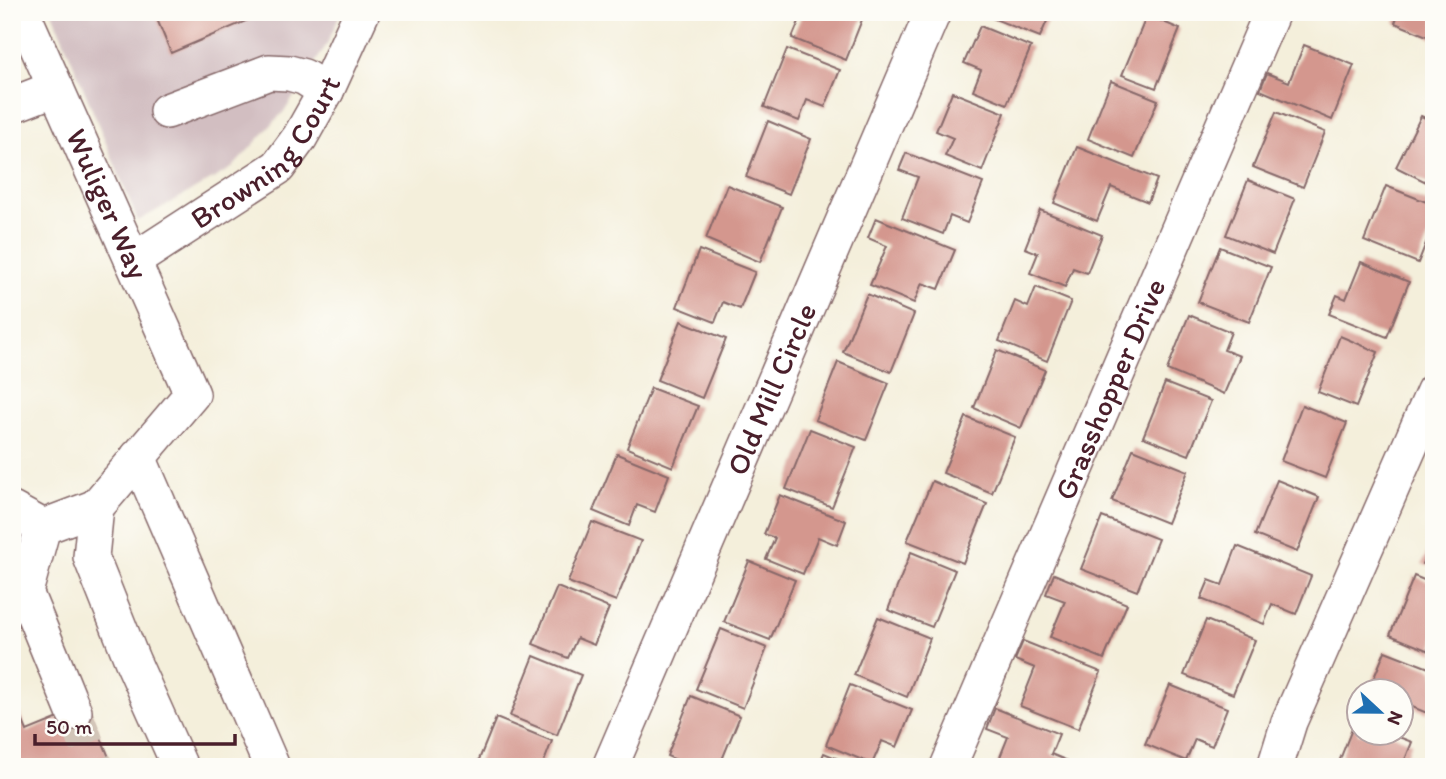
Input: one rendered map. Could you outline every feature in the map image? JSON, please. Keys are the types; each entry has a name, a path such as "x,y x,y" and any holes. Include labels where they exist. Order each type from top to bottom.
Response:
{"street":[{"name":"Wuliger Way","path":"22,12 192,394 138,457"},
{"name":"Browning Court","path":"133,261 278,167 300,137 326,91 362,12"},
{"name":"Old Mill Circle","path":"610,767 933,12"},
{"name":"Grasshopper Drive","path":"948,767 1272,12"},
{"path":"167,111 269,72 304,77 326,91"},
{"path":"12,104 56,88"},
{"path":"1275,767 1289,722 1434,391"},
{"path":"12,510 43,527 96,507 138,457 272,767"},
{"path":"96,507 91,557 132,660 180,767"},
{"path":"43,527 26,592 74,712"}],"shaded area":[{"path":"52,12 341,12 327,44 286,109 232,168 138,221"}],"building":[{"path":"154,12 267,12 171,53"},
{"path":"803,12 865,12 846,60 792,38"},
{"path":"988,12 1051,12 1040,37 987,16"},
{"path":"1399,12 1434,12 1434,39 1395,23"},
{"path":"1147,15 1180,29 1156,88 1122,75"},
{"path":"980,26 1031,47 1007,104 973,90 981,70 964,63"},
{"path":"1304,45 1354,65 1332,120 1260,90 1267,73 1289,82"},
{"path":"787,49 840,70 825,107 807,100 799,121 764,107"},
{"path":"1111,81 1158,100 1134,158 1088,139"},
{"path":"952,92 1005,113 982,171 945,156 953,138 936,131"},
{"path":"1276,112 1325,132 1303,187 1253,167"},
{"path":"1421,116 1434,122 1434,186 1396,167"},
{"path":"768,121 811,139 789,194 746,177"},
{"path":"1077,147 1157,179 1148,202 1111,187 1097,221 1054,203"},
{"path":"906,153 983,183 967,223 950,216 943,234 902,218 918,177 899,170"},
{"path":"1248,180 1295,199 1273,254 1226,235"},
{"path":"727,185 782,207 760,262 706,239"},
{"path":"1386,186 1434,205 1434,223 1418,263 1364,241"},
{"path":"1040,210 1102,235 1087,273 1073,268 1065,287 1030,273 1038,253 1025,248"},
{"path":"876,218 955,250 939,289 922,283 914,303 870,285 887,246 868,238"},
{"path":"1220,247 1271,267 1249,322 1198,302"},
{"path":"699,250 755,272 740,309 723,302 715,322 677,307"},
{"path":"1361,262 1409,282 1387,337 1329,314 1337,295 1346,299"},
{"path":"1036,287 1071,301 1047,361 999,341 1015,301 1028,307"},
{"path":"867,294 914,314 891,372 843,352"},
{"path":"1189,315 1231,332 1224,350 1240,356 1224,394 1167,370"},
{"path":"681,321 726,339 702,398 657,380"},
{"path":"1340,336 1378,352 1356,407 1318,392"},
{"path":"997,350 1045,370 1021,428 974,408"},
{"path":"838,362 889,383 866,440 815,420"},
{"path":"1165,383 1211,401 1189,455 1143,437"},
{"path":"651,388 698,406 673,467 627,448"},
{"path":"1302,405 1347,423 1325,478 1281,461"},
{"path":"966,417 1015,437 992,493 943,473"},
{"path":"810,429 856,447 832,507 786,489"},
{"path":"1133,449 1188,471 1167,523 1112,501"},
{"path":"617,454 669,475 655,512 637,505 629,526 593,511"},
{"path":"1277,480 1319,497 1297,552 1255,535"},
{"path":"932,481 987,504 963,563 907,541"},
{"path":"780,495 846,521 837,545 818,537 803,574 766,559 775,538 764,534"},
{"path":"1102,517 1158,539 1137,591 1081,569"},
{"path":"592,522 641,541 616,601 568,582"},
{"path":"1434,536 1434,568 1422,564"},
{"path":"1237,546 1311,576 1296,614 1272,604 1264,624 1201,599 1209,580 1222,585"},
{"path":"911,552 955,570 932,627 888,610"},
{"path":"749,561 795,580 770,640 724,622"},
{"path":"1054,574 1127,604 1104,659 1050,637 1065,601 1046,594"},
{"path":"1414,576 1434,584 1434,653 1390,635"},
{"path":"557,587 609,608 594,645 577,638 568,658 533,644"},
{"path":"878,617 930,638 907,697 854,675"},
{"path":"1206,620 1255,640 1233,694 1184,675"},
{"path":"721,629 767,648 743,708 696,689"},
{"path":"1023,641 1101,672 1078,729 1020,706 1035,668 1015,660"},
{"path":"1385,651 1434,670 1434,696 1427,713 1414,708 1414,678 1374,678"},
{"path":"534,656 581,675 557,735 510,716"},
{"path":"850,685 912,710 897,747 882,741 872,764 826,745"},
{"path":"1170,685 1227,708 1212,746 1195,739 1186,761 1145,744"},
{"path":"12,695 27,731 88,706 113,767 12,767"},
{"path":"691,696 740,716 719,767 693,767 667,756"},
{"path":"995,708 1059,734 1051,754 1068,761 1065,767 996,767 1008,737 987,729"},
{"path":"496,718 552,741 542,767 478,767"},
{"path":"1345,748 1410,748 1402,767 1337,767"},
{"path":"824,753 857,767 818,767"}],"tunnel":[{"path":"74,712 96,767"}]}
